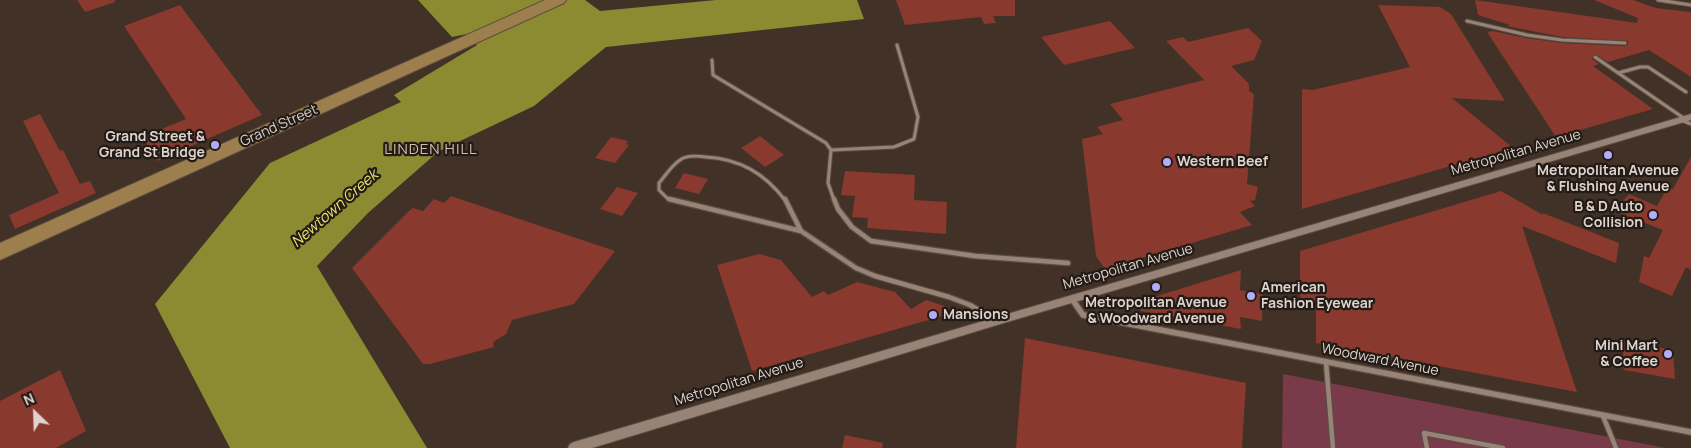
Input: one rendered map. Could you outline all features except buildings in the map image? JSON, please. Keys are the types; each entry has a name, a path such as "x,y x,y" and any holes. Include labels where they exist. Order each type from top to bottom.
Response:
{"main road":[{"name":"Grand Street","path":"0,252 558,0"},
{"name":"Metropolitan Avenue","path":"574,448 997,321 1687,120"}],"street":[{"name":"Woodward Avenue","path":"1072,299 1084,316 1691,432"}],"lane":[{"path":"1658,0 1691,5"},
{"path":"1467,21 1527,35 1562,40 1625,43"},
{"path":"831,150 894,147 914,139 918,117 897,45"},
{"path":"1595,57 1687,120"},
{"path":"712,60 713,75 826,143 831,150 828,183 838,209 852,227 871,241 975,256 1068,263"},
{"path":"1618,73 1640,67 1648,67 1686,92"},
{"path":"801,231 788,203 776,189 746,165 722,158 696,156 680,159 659,183 659,190 667,198 801,231 856,268 875,276 949,297 970,305 997,321"},
{"path":"1326,362 1333,448"},
{"path":"1603,416 1616,448"},
{"path":"1426,448 1424,433 1503,448"}],"shaded area":[{"path":"1283,374 1666,448 1282,448"}],"water":[{"name":"Newtown Creek","path":"418,0 585,0 600,11 716,0 857,0 864,19 606,47 534,106 439,151 368,213 317,266 427,448 230,448 155,304 270,163 401,102 394,95 477,45 467,34 452,37"}],"place":[{"name":"Grand Street & Grand St Bridge","path":"215,145"},
{"name":"Metropolitan Avenue & Flushing Avenue","path":"1608,155"},
{"name":"Western Beef","path":"1167,162"},
{"name":"B & D Auto Collision","path":"1653,215"},
{"name":"Metropolitan Avenue & Woodward Avenue","path":"1156,287"},
{"name":"American Fashion Eyewear","path":"1251,296"},
{"name":"Mansions","path":"933,315"},
{"name":"Mini Mart & Coffee","path":"1668,354"}],"district":[{"name":"LINDEN HILL","path":"431,150"}]}
